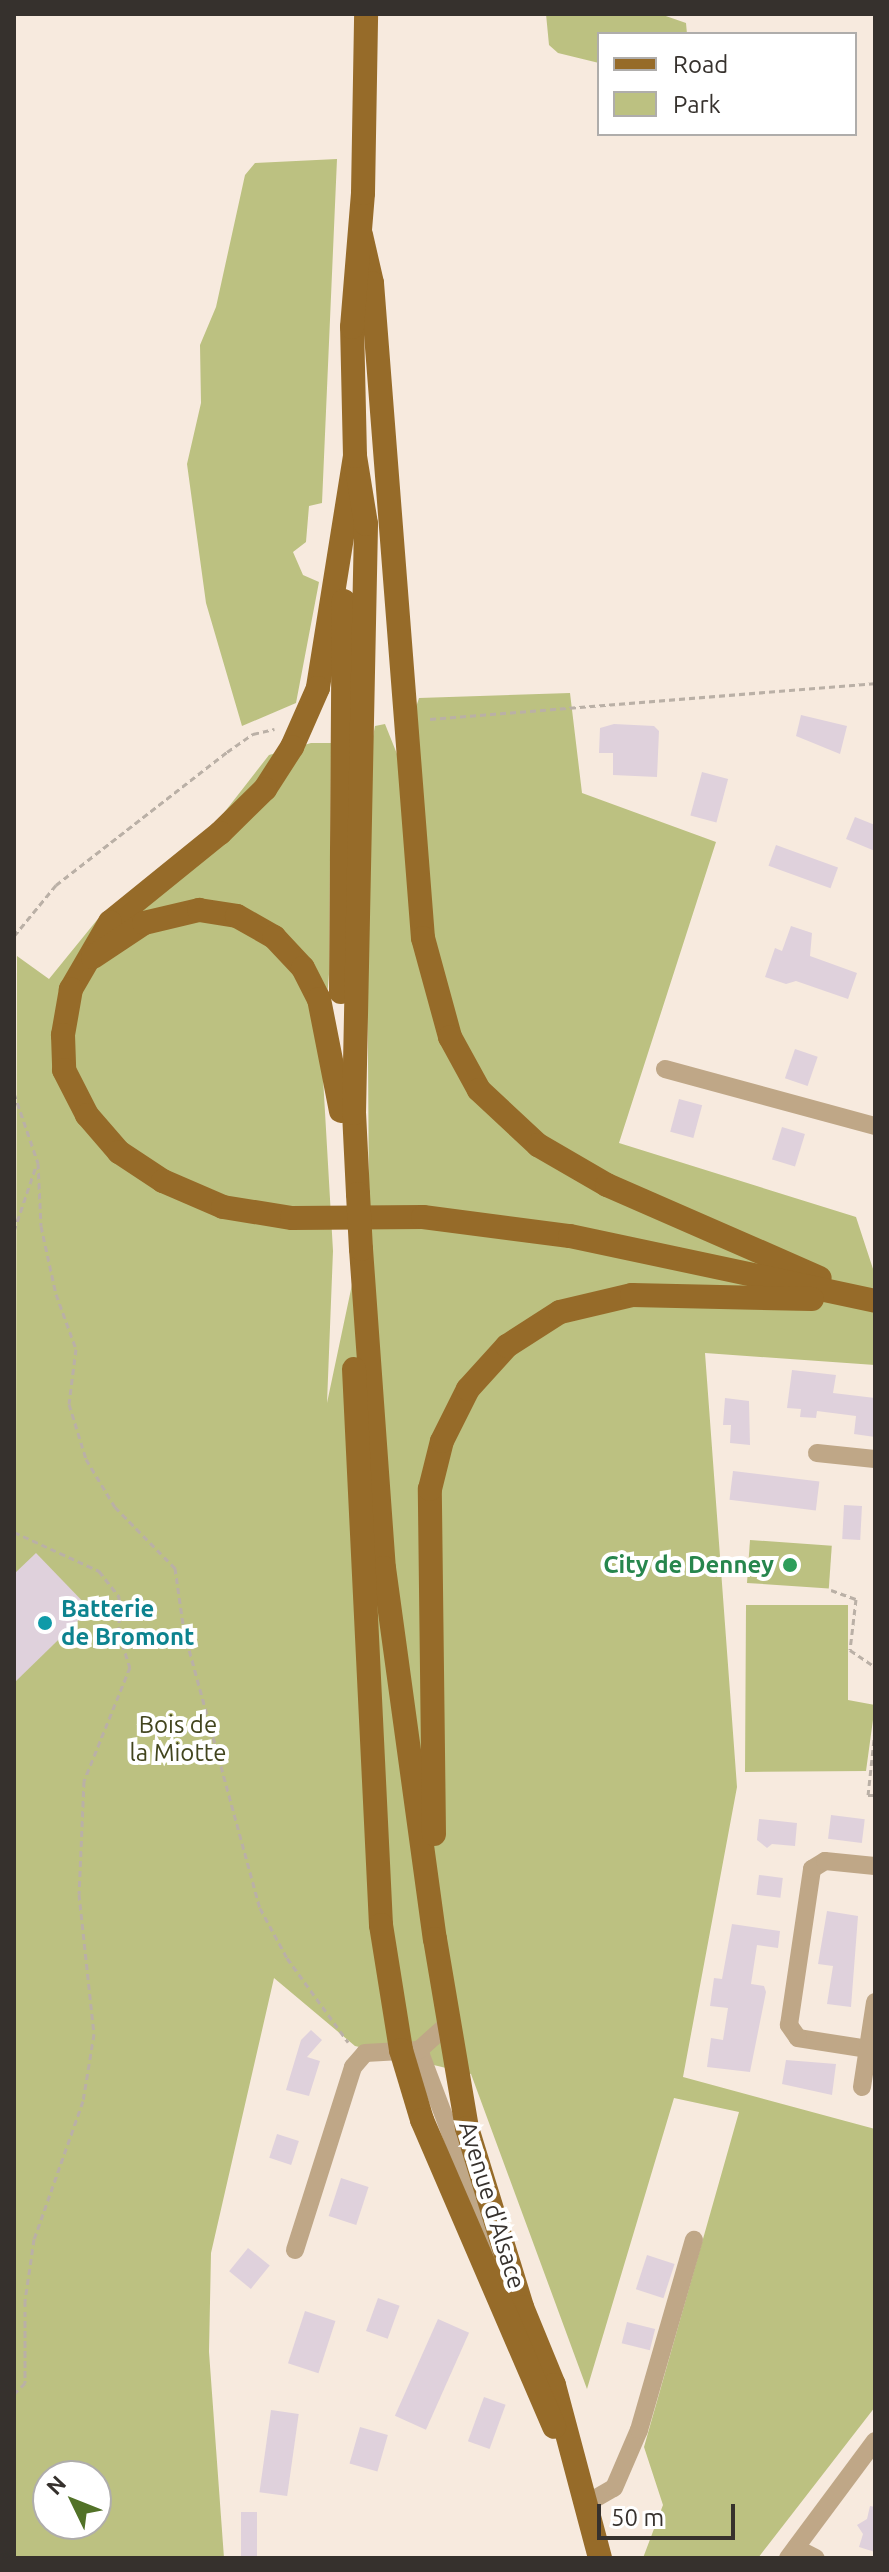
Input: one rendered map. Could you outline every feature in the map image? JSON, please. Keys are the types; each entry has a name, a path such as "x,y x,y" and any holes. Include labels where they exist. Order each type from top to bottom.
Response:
{"main road":[{"path":"352,1195 366,524 355,456 352,327 361,235 366,14"},
{"path":"361,235 372,283 423,938 450,1037 479,1090 538,1145 607,1185 873,1300"},
{"path":"355,456 318,688 292,747 265,789 220,833 110,922 71,989 63,1035 64,1070 87,1115 119,1152 163,1181 223,1207 292,1218 423,1217 570,1236 873,1300"},
{"path":"341,1111 345,519"},
{"path":"87,961 144,923 199,910 237,916 274,937 303,968 319,999 341,1111 352,1195 384,1568 435,1939"},
{"name":"Avenue d'Alsace","path":"355,1250 381,1925 410,2050 422,2120 573,2465"},
{"path":"435,1939 430,1489 442,1441 468,1389 507,1346 560,1312 632,1295 873,1300"},
{"name":"Avenue d'Alsace","path":"435,1939 467,2128 522,2307 554,2385 600,2558"}],"street":[{"path":"665,1069 875,1126"},
{"path":"817,1453 875,1459"},
{"path":"868,2049 798,2038 789,2025 812,1869 825,1861 875,1866"},
{"path":"862,2087 875,2002"},
{"path":"295,2250 353,2067 365,2053 410,2050 448,2024"},
{"path":"410,2050 492,2250 522,2307"},
{"path":"584,2505 614,2488 639,2430 694,2240"},
{"path":"816,2558 792,2553 875,2441"}],"path":[{"path":"430,719 875,683"},
{"path":"14,936 56,885 227,752 253,734 274,729"},
{"path":"14,1093 38,1163 41,1226 53,1280 76,1349 69,1404 86,1459 115,1507 175,1568 184,1631 268,1927 339,2036 365,2053"},
{"path":"14,1231 38,1163"},
{"path":"14,1532 99,1571 119,1597 119,1634 130,1667 84,1781 79,1894 94,2034 83,2101 34,2239 25,2301 25,2383 14,2394"},
{"path":"831,1590 856,1599 850,1650 875,1667"},
{"path":"875,1730 868,1795 875,1795"}],"green space":[{"path":"546,14 660,14 686,23 687,32 597,32 597,63 558,53 549,45"},
{"path":"337,159 322,503 309,506 306,542 293,552 303,575 319,582 296,703 242,726 206,603 187,464 201,403 200,345 216,307 245,175 255,163"},
{"name":"Bois de la Miotte","path":"570,693 582,793 716,842 619,1143 856,1217 875,1275 875,1365 705,1353 737,1787 683,2077 875,2129 875,2407 758,2558 643,2558 663,2505 644,2447 739,2112 674,2098 587,2389 471,2074 355,2046 274,1978 211,2253 209,2352 224,2558 14,2558 17,956 49,979 97,920 216,823 269,755 311,743 331,743 329,974 322,1060 333,1251 327,1403 369,1204 366,773 375,726 385,724 399,759 419,698"},
{"name":"City de Denney","path":"750,1540 832,1546 829,1589 747,1583"},
{"path":"746,1605 848,1605 848,1700 875,1705 866,1771 745,1772"}],"building":[{"path":"801,715 847,726 840,754 796,736"},
{"path":"614,724 654,726 659,731 657,777 613,775 613,753 599,753 600,728"},
{"path":"702,772 728,779 716,822 690,815"},
{"path":"855,817 875,825 875,851 846,839"},
{"path":"776,845 838,868 830,888 768,866"},
{"path":"791,926 812,933 810,956 857,973 848,999 796,981 786,984 765,977 775,948 782,951"},
{"path":"795,1049 818,1057 808,1086 785,1078"},
{"path":"679,1099 702,1105 693,1138 670,1132"},
{"path":"782,1127 805,1134 795,1167 772,1160"},
{"path":"792,1370 836,1375 833,1393 875,1398 875,1437 854,1434 856,1416 817,1411 816,1418 800,1417 801,1409 787,1408"},
{"path":"725,1398 749,1401 750,1445 730,1443 731,1425 723,1425"},
{"path":"733,1471 819,1482 816,1510 729,1500"},
{"path":"844,1505 862,1506 860,1540 842,1539"},
{"name":"Batterie de Bromont","path":"36,1553 90,1609 14,1683 14,1574"},
{"path":"831,1815 865,1819 862,1843 828,1839"},
{"path":"759,1819 797,1823 795,1846 772,1844 767,1848 757,1840"},
{"path":"759,1875 783,1878 780,1898 757,1895"},
{"path":"827,1911 858,1916 851,2007 827,2004 833,1966 818,1964"},
{"path":"732,1924 780,1931 778,1948 757,1945 751,1984 764,1986 766,1992 750,2072 707,2067 711,2038 723,2040 728,2008 710,2006 714,1978 722,1979"},
{"path":"311,2030 322,2040 307,2057 320,2061 309,2096 286,2090 301,2040"},
{"path":"786,2060 836,2064 832,2095 782,2084"},
{"path":"277,2134 299,2141 291,2165 269,2158"},
{"path":"341,2178 369,2187 356,2225 329,2216"},
{"path":"248,2248 270,2266 251,2289 229,2271"},
{"path":"647,2255 675,2264 663,2298 636,2289"},
{"path":"378,2298 400,2306 388,2339 366,2331"},
{"path":"305,2311 335,2321 318,2373 288,2363"},
{"path":"438,2319 469,2333 426,2430 395,2416"},
{"path":"627,2322 655,2329 650,2350 622,2343"},
{"path":"484,2397 506,2405 490,2449 468,2441"},
{"path":"271,2410 299,2414 287,2496 259,2492"},
{"path":"360,2427 388,2435 377,2472 350,2464"},
{"path":"870,2506 875,2507 875,2552 859,2547 863,2534 857,2525 867,2519"},
{"path":"241,2512 257,2512 257,2557 241,2557"}],"place":[{"name":"City de Denney","path":"790,1565"},
{"name":"Batterie de Bromont","path":"45,1623"}]}
